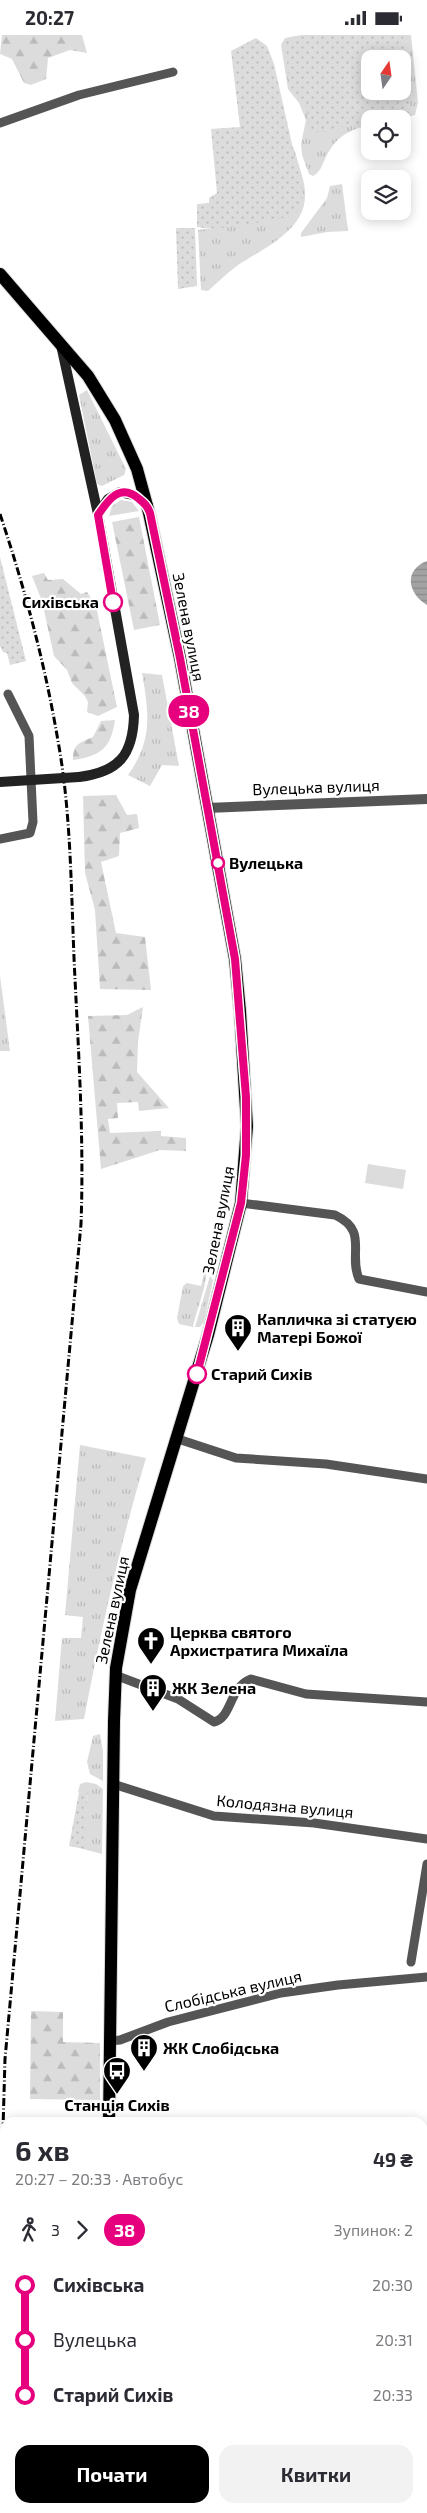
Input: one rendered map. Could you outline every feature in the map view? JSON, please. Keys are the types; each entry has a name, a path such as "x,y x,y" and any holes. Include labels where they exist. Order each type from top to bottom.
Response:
{"main road":[{"name":"Зелена вулиця","path":"0,274 76,361 102,395 134,462 148,505 180,658 235,959 247,1126 241,1203 208,1335 178,1439 130,1590 119,1641 115,1675 110,2117"},
{"path":"0,782 98,775 113,767 128,749 134,732 134,715 98,515 60,344"},
{"path":"98,515 108,499 120,492 134,495 148,505"}],"street":[{"path":"0,123 79,95 173,72"},
{"path":"4,838 30,833 33,822 29,736 8,694"},
{"name":"Вулецька вулиця","path":"207,808 427,799"},
{"path":"241,1203 335,1215 344,1220 355,1234 359,1279 427,1292"},
{"path":"178,1439 236,1459 326,1464 427,1479"},
{"path":"115,1675 178,1699 214,1722 223,1718 239,1687 251,1679 306,1694 427,1702"},
{"name":"Колодязна вулиця","path":"113,1783 214,1816 314,1823 427,1839"},
{"path":"411,1962 427,1864"},
{"name":"Слобідська вулиця","path":"110,2041 120,2040 168,2021 281,1993 338,1985 427,1977"}],"green space":[{"path":"2,35 82,35 87,53 70,50 48,58 46,79 31,85 24,83 12,59 0,54"},
{"path":"301,35 411,35 418,103 415,115 411,116 411,110 361,110 361,127 348,132 338,140 319,171 313,176 309,174 302,155 301,144 306,120 299,103 288,89 281,45 285,38"},
{"path":"312,35 403,35 404,50 361,50 361,100 409,100 410,110 361,110 361,123 309,134 307,107 292,90 288,77 286,40"},
{"path":"256,38 267,46 274,64 303,193 301,205 294,216 233,227 197,227 197,204 209,203 209,198 217,193 211,129 240,127 231,51"},
{"path":"290,148 293,148 295,151 305,191 303,208 298,219 280,238 238,265 208,291 201,290 198,230 262,221 274,217"},
{"path":"342,184 348,231 327,232 301,237 301,233 327,198 330,186"},
{"path":"176,228 195,228 197,286 178,289"},
{"path":"87,390 126,469 124,475 102,486 97,484 79,395"},
{"path":"121,500 132,502 139,511 109,516 112,506"},
{"path":"139,517 160,625 134,630 112,522"},
{"path":"0,557 26,661 10,665 7,653 3,652 0,646"},
{"path":"44,573 48,580 63,579 81,594 87,592 96,606 117,707 98,716 87,712 88,702 85,696 72,683 67,670 54,656 42,601 32,576"},
{"path":"142,673 162,675 179,766 162,765 150,786 128,775 142,750 147,726"},
{"path":"115,720 111,737 103,749 91,756 73,760 76,747 93,737 101,721"},
{"path":"116,795 127,815 137,814 139,828 120,833 119,856 101,862 116,933 145,937 151,990 100,989 95,910 85,873 83,796"},
{"path":"0,976 10,1051 0,1051"},
{"path":"143,1007 138,1042 137,1072 169,1108 139,1111 138,1102 117,1103 118,1118 108,1119 110,1133 161,1131 161,1136 186,1138 186,1151 160,1150 101,1169 88,1016 127,1015"},
{"path":"368,1164 406,1170 403,1189 365,1183"},
{"path":"206,1273 193,1327 179,1324 177,1318 183,1286 187,1283 201,1286 204,1274"},
{"path":"210,1276 213,1280 204,1322 200,1327 195,1327"},
{"path":"80,1445 146,1458 112,1588 84,1719 55,1721 62,1638 81,1638 83,1617 65,1615"},
{"path":"100,1734 103,1751 103,1781 90,1774 87,1762 93,1736"},
{"path":"86,1782 96,1784 103,1789 102,1854 83,1849 88,1794 78,1792 80,1784"},
{"path":"79,1792 88,1793 84,1849 69,1846"},
{"path":"31,2011 63,2012 63,2042 100,2043 100,2100 30,2099"}],"shaded area":[{"path":"427,561 427,605 412,589 411,576 419,565"}],"railway":[{"path":"0,514 18,570 41,655 63,770 70,860 82,1163 81,1224 5,2059 3,2117"}],"bus line":[{"name":"38","path":"113,602 98,515 108,499 116,493 125,492 134,495 148,505 150,513 180,658 218,863 235,959 240,1011 247,1120 244,1179 235,1232 197,1374"}],"place":[{"name":"Сихівська","path":"113,602"},
{"name":"Вулецька","path":"218,863"},
{"name":"Капличка зі статуєю Матері Божої","path":"238,1352"},
{"name":"Старий Сихів","path":"197,1374"},
{"name":"Церква святого Архистратига Михаїла","path":"151,1665"},
{"name":"ЖК Зелена","path":"153,1712"},
{"name":"ЖК Слобідська","path":"144,2072"},
{"name":"Станція Сихів","path":"117,2095"}]}
